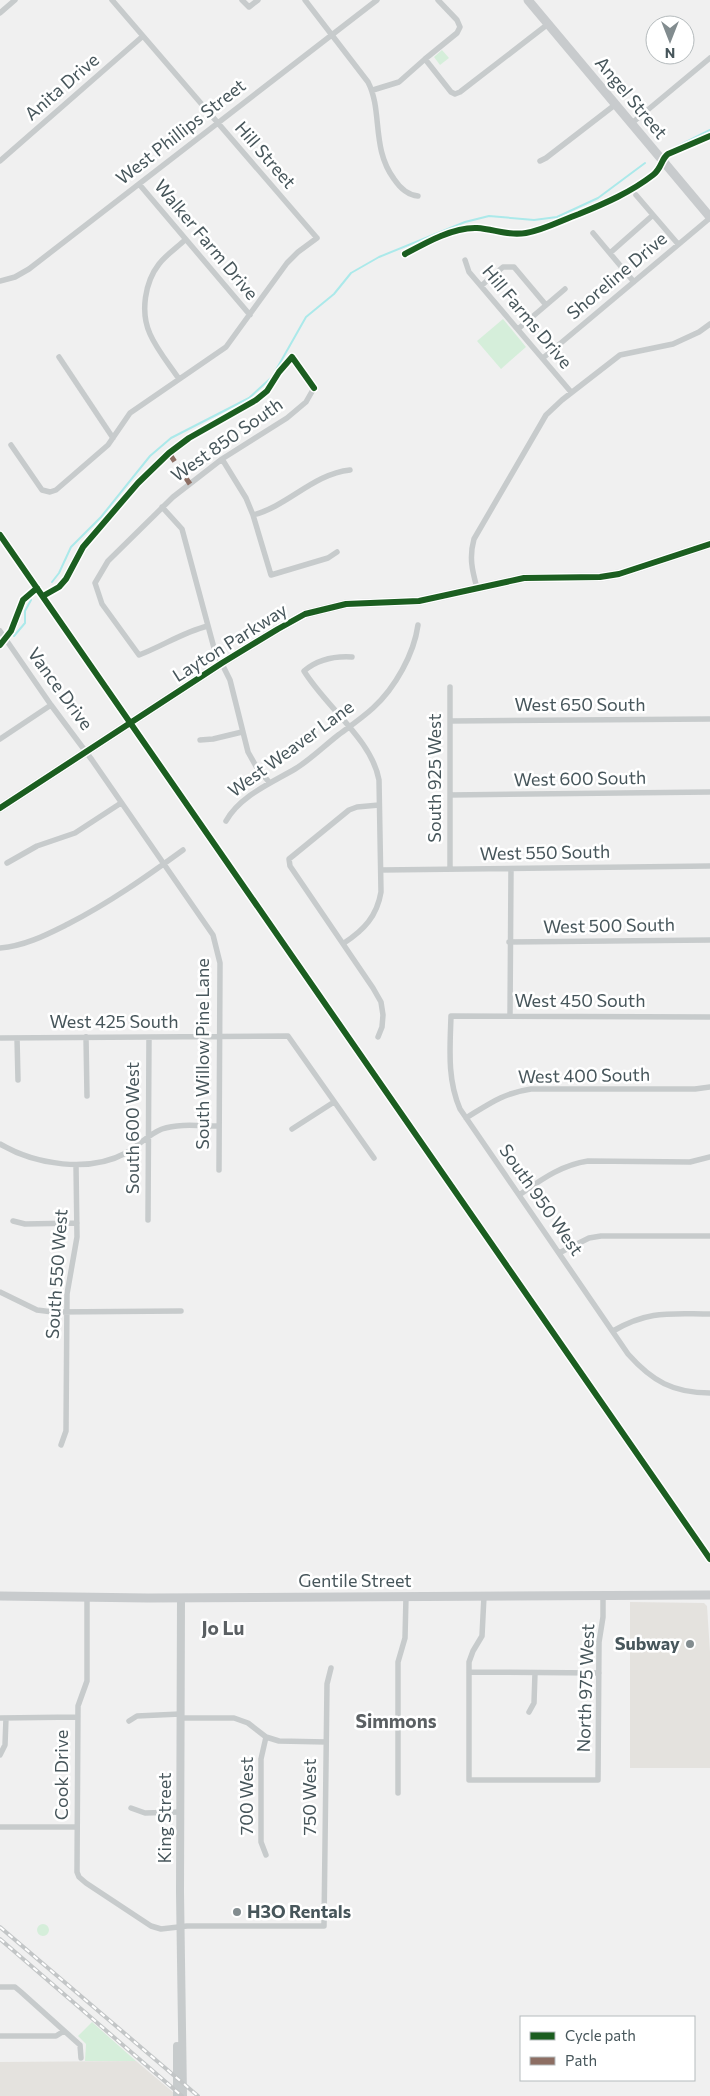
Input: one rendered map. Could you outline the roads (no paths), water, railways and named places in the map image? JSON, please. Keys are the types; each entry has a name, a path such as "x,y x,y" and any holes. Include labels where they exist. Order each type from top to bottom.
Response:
{"main road":[{"name":"Angel Street","path":"528,0 710,217"},
{"name":"Layton Parkway","path":"0,808 222,664 305,614 346,604 418,601 524,578 600,577 619,574 710,544"},
{"name":"Gentile Street","path":"0,1597 181,1598 710,1595"}],"street":[{"path":"0,12 15,0"},
{"name":"Hill Street","path":"112,0 317,238 287,263 250,315"},
{"path":"242,0 249,6 258,0"},
{"path":"305,0 363,72 372,90 378,137 390,174 399,187 412,196 418,196"},
{"name":"West Phillips Street","path":"0,281 15,277 29,269 377,0"},
{"path":"372,90 399,82 457,33 460,27 457,20 438,0"},
{"path":"425,59 451,92 455,94 548,24"},
{"name":"Anita Drive","path":"0,161 143,36"},
{"path":"632,123 710,58"},
{"path":"540,161 616,104"},
{"name":"Walker Farm Drive","path":"139,184 250,315"},
{"path":"636,195 678,244"},
{"path":"610,253 653,216"},
{"name":"Shoreline Drive","path":"543,358 710,217"},
{"path":"593,233 634,282"},
{"path":"179,379 149,332 145,303 147,290 154,272 165,258 185,240"},
{"name":"Hill Farms Drive","path":"466,260 469,272 571,392"},
{"path":"481,286 503,267 514,267 546,305"},
{"path":"518,329 565,289"},
{"path":"11,445 42,490 50,492 56,490 108,445 130,412 226,348 250,315"},
{"path":"477,588 470,553 474,540 546,415 571,392 620,354 673,344 700,332 710,324"},
{"path":"58,357 113,438"},
{"name":"West 850 South","path":"208,626 186,633 161,647 139,655 102,604 95,583 108,561 162,507 222,458 287,418 306,402 314,388"},
{"path":"222,458 246,498 271,575 328,558 337,552"},
{"path":"253,515 279,504 328,474 350,470"},
{"path":"162,507 172,517 184,536 214,648 230,680 248,752 257,768 269,782"},
{"name":"West Weaver Lane","path":"226,821 231,812 269,782 303,764 374,708 388,692 416,640 418,625"},
{"name":"Vance Drive","path":"0,631 164,864"},
{"path":"344,943 366,926 379,906 381,870 379,780 375,762 370,754 304,671 311,666 338,656 352,657"},
{"name":"South 925 West","path":"450,687 450,869"},
{"path":"0,739 51,705"},
{"name":"West 650 South","path":"450,721 710,718"},
{"path":"200,740 242,732"},
{"name":"West 600 South","path":"450,795 710,792"},
{"path":"7,863 37,846 75,833 121,803"},
{"path":"378,1037 382,1027 381,1002 344,943 290,866 289,859 349,810 357,807 380,806"},
{"path":"0,948 22,945 57,929 109,901 183,850"},
{"name":"South Willow Pine Lane","path":"164,864 214,935 220,963 219,1170"},
{"name":"West 550 South","path":"381,870 710,866"},
{"path":"510,1016 509,942 511,869"},
{"name":"West 500 South","path":"509,942 710,940"},
{"name":"West 450 South","path":"451,1016 710,1017"},
{"name":"South 950 West","path":"451,1016 451,1082 455,1098 466,1118 628,1354 643,1371 657,1380 684,1391 710,1393"},
{"name":"West 425 South","path":"0,1038 288,1036 334,1102"},
{"path":"86,1037 87,1096"},
{"name":"South 600 West","path":"148,1220 149,1037"},
{"path":"17,1038 18,1080"},
{"name":"West 400 South","path":"466,1118 497,1098 512,1092 531,1089 695,1089 710,1087"},
{"path":"292,1129 334,1102 374,1158"},
{"path":"0,1144 25,1155 76,1165 93,1165 126,1153 161,1130 170,1127 220,1126"},
{"path":"519,1195 554,1171 575,1163 588,1161 690,1162 710,1157"},
{"name":"South 550 West","path":"61,1445 66,1431 67,1294 75,1254 77,1224 76,1165"},
{"path":"13,1221 25,1224 77,1224"},
{"path":"559,1253 589,1238 601,1236 710,1236"},
{"path":"0,1292 37,1310 67,1312 181,1311"},
{"path":"172,1304 172,1311"},
{"path":"613,1331 643,1316 659,1314 710,1314"},
{"path":"484,1596 482,1636 469,1662 469,1672 599,1673"},
{"name":"North 975 West","path":"469,1672 469,1780 598,1780 599,1642 603,1617 603,1596"},
{"path":"398,1793 398,1662 405,1638 406,1597"},
{"name":"Cook Drive","path":"87,1598 87,1681 86,1689 80,1698 78,1717 78,1876 143,1921 160,1928 180,1928"},
{"name":"King Street","path":"181,1598 180,1928 183,2096"},
{"name":"750 West","path":"180,1928 324,1926 327,1684 331,1668"},
{"path":"529,1712 534,1703 535,1673"},
{"path":"129,1721 137,1716 234,1718 248,1723 266,1737 288,1742 326,1742"},
{"path":"0,1755 5,1745 3,1718 78,1717"},
{"name":"700 West","path":"266,1737 261,1759 261,1842 266,1854"},
{"path":"131,1808 145,1813 180,1812"},
{"path":"0,1826 77,1827"},
{"path":"0,1987 15,1987 80,2045 81,2058"},
{"path":"0,2036 56,2036 64,2031"},
{"name":"King Street","path":"177,2096 177,2046 181,2040"}],"waterway":[{"path":"668,151 710,130"},
{"path":"52,582 59,573 71,547 101,517 150,456 171,438 249,398 272,377 306,317 334,294 351,273 379,257 465,222 489,216 534,220 557,217 598,198 645,163"},
{"path":"14,636 25,623 25,611 31,600"}],"railway":[{"path":"0,1927 198,2096"},
{"path":"0,1939 182,2096"}],"place":[{"name":"Subway","path":"690,1644"},
{"name":"H3O Rentals","path":"237,1912"}],"district":[{"name":"Jo Lu","path":"223,1628"},
{"name":"Simmons","path":"396,1721"}]}
